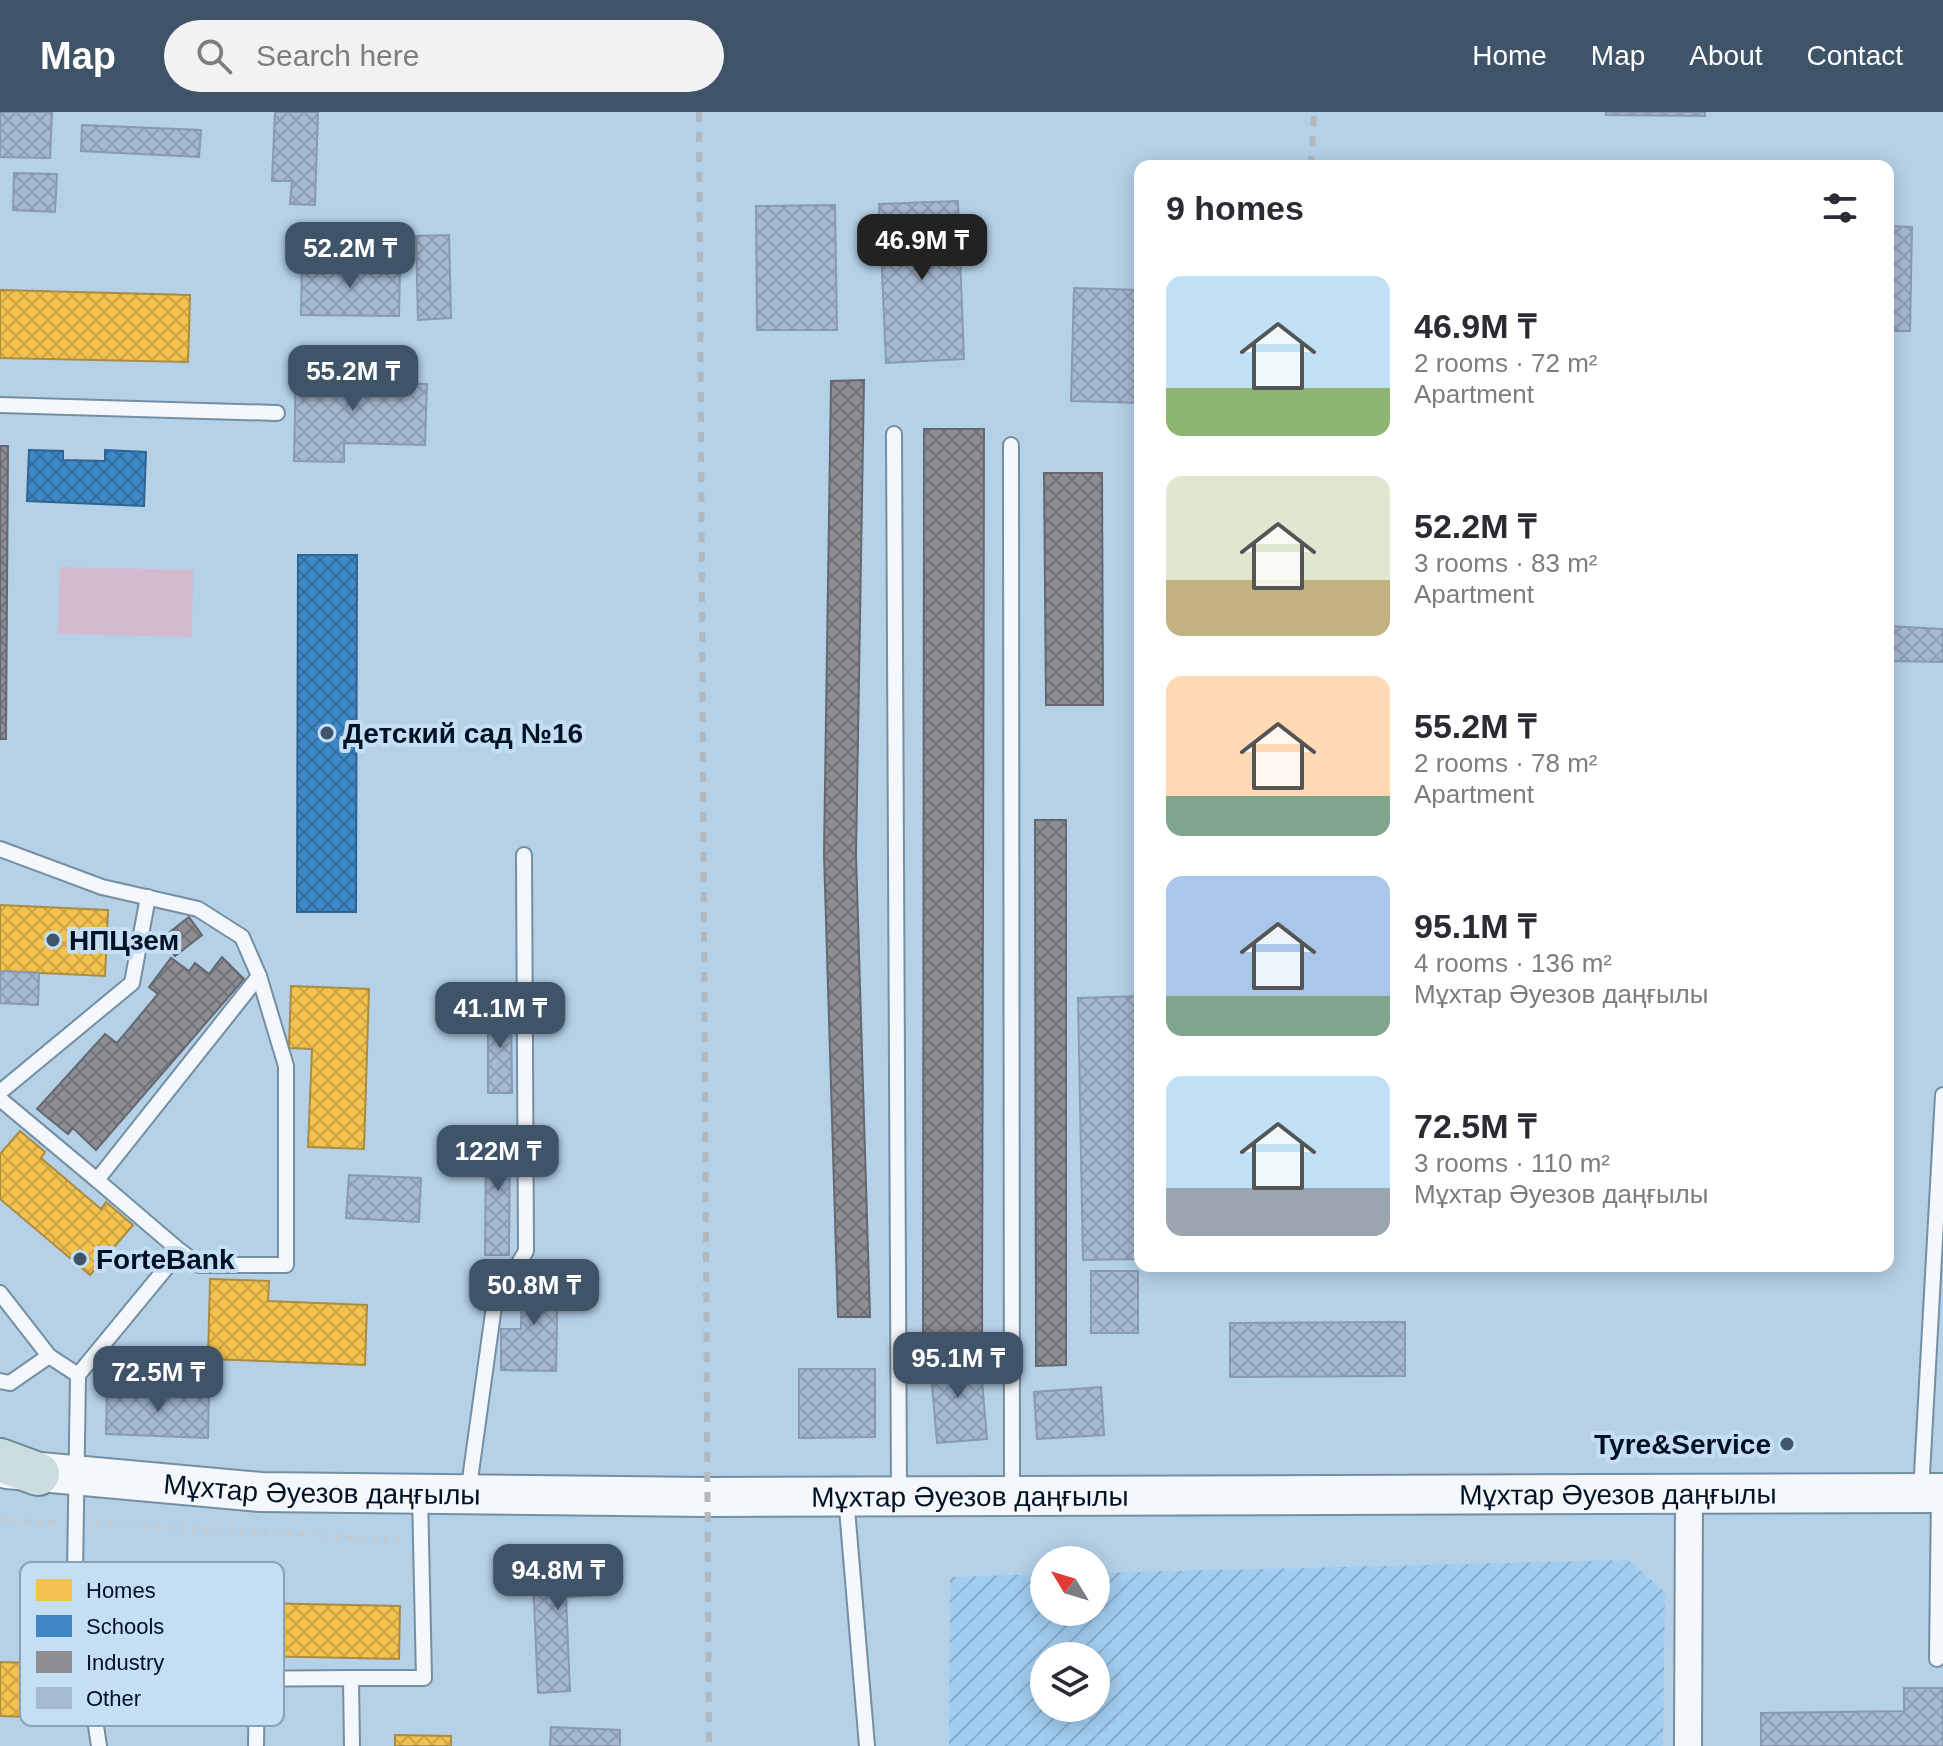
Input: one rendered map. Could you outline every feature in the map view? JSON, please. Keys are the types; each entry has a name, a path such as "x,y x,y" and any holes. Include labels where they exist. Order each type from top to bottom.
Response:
{"main road":[{"name":"Мұхтар Әуезов даңғылы","path":"22,1471 261,1492 468,1495 1012,1497 1934,1493"}],"street":[{"path":"1688,1746 1689,1495"}],"lane":[{"path":"0,405 277,413"},
{"path":"894,434 899,1497"},
{"path":"1011,445 1012,1497"},
{"path":"0,849 102,887 198,909 242,937 259,976 286,1066 286,1265 199,1265 0,1099"},
{"path":"468,1495 494,1306 526,1251 524,855"},
{"path":"0,1092 132,983 148,897"},
{"path":"97,1180 259,976"},
{"path":"1937,1659 1934,1493 1943,1095"},
{"path":"74,1562 74,1522 22,1471 78,1375 180,1251"},
{"path":"0,1293 49,1356 78,1375"},
{"path":"0,1381 10,1383 49,1356"},
{"path":"284,1677 424,1678 420,1494"},
{"path":"846,1497 867,1746"},
{"path":"351,1678 352,1746"},
{"path":"96,1726 99,1746"},
{"path":"256,1726 256,1746"}],"path":[{"path":"0,1520 421,1541"}],"shaded area":[{"path":"60,567 193,570 192,637 58,634"},
{"path":"1628,1560 1665,1592 1663,1746 949,1746 950,1577 1030,1574 1030,1626 1110,1626 1110,1573"}],"building: Homes":[{"path":"0,290 190,295 188,362 0,358"},
{"name":"НПЦзем","path":"0,905 108,910 105,976 0,971"},
{"path":"291,986 369,989 364,1149 308,1147 312,1049 289,1048"},
{"path":"20,1131 45,1152 41,1158 101,1209 106,1202 133,1225 90,1275 0,1199 0,1154"},
{"path":"210,1279 269,1281 268,1301 367,1305 365,1365 208,1359"},
{"path":"284,1604 400,1606 399,1659 284,1657"},
{"path":"0,1662 20,1663 20,1717 0,1716"},
{"path":"395,1735 451,1736 451,1746 395,1746"}],"building: Schools":[{"path":"29,450 63,451 63,460 105,461 105,450 146,452 144,506 27,501"},
{"name":"Детский сад №16","path":"298,555 357,555 356,912 297,912"}],"building: Industry":[{"path":"864,380 856,855 870,1317 838,1317 824,854 831,381"},
{"path":"924,429 984,429 982,1349 923,1349"},
{"path":"0,446 8,446 6,739 0,739"},
{"path":"1044,473 1102,473 1103,705 1046,705"},
{"path":"1035,820 1066,820 1066,1365 1036,1366"},
{"path":"189,917 202,935 175,956 161,939"},
{"path":"222,957 244,979 96,1150 73,1128 68,1134 37,1109 105,1034 117,1043 158,994 149,987 171,958 189,971 195,963 209,974"}],"building: Other":[{"path":"0,112 52,112 50,158 0,157"},
{"path":"275,112 318,112 315,205 290,204 292,181 272,181"},
{"path":"1606,112 1705,112 1705,116 1606,115"},
{"path":"82,125 201,130 199,157 81,151"},
{"path":"14,173 57,174 55,212 13,210"},
{"path":"958,201 964,359 886,363 879,204"},
{"path":"835,205 837,330 757,330 756,206"},
{"path":"1894,226 1912,227 1910,331 1894,331"},
{"path":"449,235 451,318 418,320 416,236"},
{"path":"302,264 400,266 399,316 301,315"},
{"path":"1074,288 1134,290 1134,403 1071,401"},
{"path":"296,362 348,363 348,383 427,384 425,445 344,443 344,462 294,461"},
{"path":"1894,626 1943,629 1943,662 1894,661"},
{"name":"НПЦзем","path":"0,971 39,973 38,1005 0,1003"},
{"path":"1134,996 1134,1259 1083,1260 1078,998"},
{"path":"488,1006 511,1006 512,1093 488,1093"},
{"path":"486,1131 510,1131 509,1255 485,1255"},
{"path":"349,1175 421,1178 419,1222 346,1218"},
{"path":"481,1261 496,1261 496,1283 482,1284"},
{"path":"1091,1271 1138,1272 1138,1333 1091,1333"},
{"path":"522,1273 558,1273 556,1371 501,1370 501,1329 521,1329"},
{"path":"1405,1322 1405,1376 1230,1377 1230,1323"},
{"path":"980,1357 987,1439 937,1443 930,1361"},
{"path":"799,1369 875,1369 875,1437 799,1438"},
{"path":"1101,1387 1104,1435 1037,1439 1034,1392"},
{"path":"107,1390 209,1394 208,1438 106,1434"},
{"path":"597,1553 599,1595 566,1597 570,1691 538,1693 532,1556"},
{"path":"1904,1688 1943,1688 1943,1746 1761,1746 1761,1713 1904,1711"},
{"path":"551,1727 620,1730 620,1746 550,1746"}],"railway":[{"path":"699,112 709,1746"},
{"path":"1311,160 1314,112"}],"place":[{"name":"Детский сад №16","path":"327,733"},
{"name":"НПЦзем","path":"53,940"},
{"name":"ForteBank","path":"80,1259"},
{"name":"Tyre&Service","path":"1787,1444"}]}
